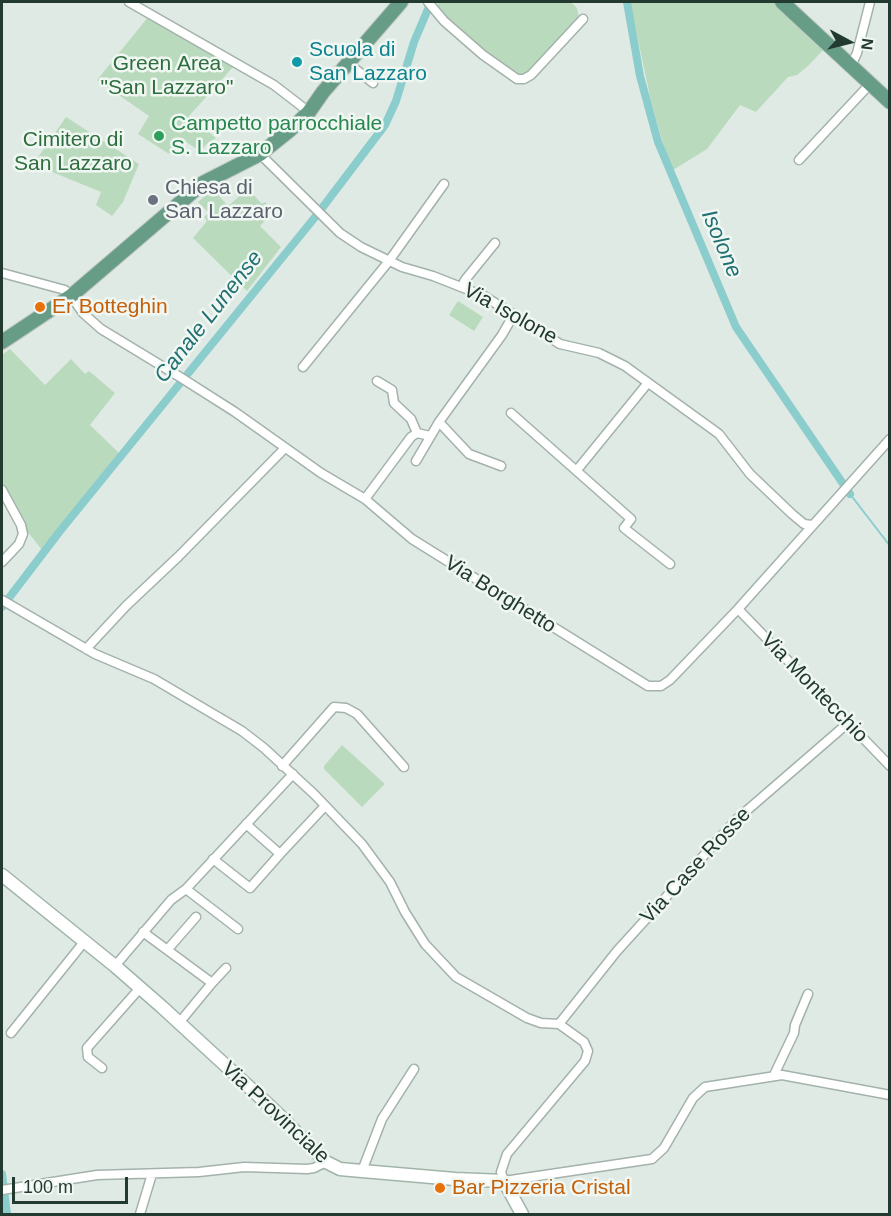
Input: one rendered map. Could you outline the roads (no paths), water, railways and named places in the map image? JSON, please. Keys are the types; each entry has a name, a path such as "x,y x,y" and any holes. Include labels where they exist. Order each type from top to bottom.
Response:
{"main road":[{"path":"2,342 71,296 203,183 260,154 290,130 309,112 401,2"},
{"path":"782,2 890,102"}],"street":[{"path":"129,2 238,63 291,96 309,112"},
{"path":"851,66 857,53 870,2"},
{"path":"431,4 444,21 483,55 518,79 531,75 583,19"},
{"path":"348,63 373,83"},
{"path":"799,160 870,84"},
{"name":"Via Isolone","path":"260,154 322,216 354,243 402,267 462,286 484,296 560,344 599,353 625,366 718,434 750,474 804,524 812,525"},
{"path":"303,367 389,261 444,184"},
{"path":"462,286 495,243"},
{"path":"2,273 47,284 65,290 71,296"},
{"name":"Via Borghetto","path":"71,296 83,313 101,329 183,379 365,499 412,539 648,686 661,686 670,680 738,609 890,439"},
{"path":"416,461 439,422 502,335 514,314"},
{"path":"377,381 392,390 394,403 411,418 417,433"},
{"path":"577,470 647,384"},
{"path":"511,413 631,519 624,528 670,564"},
{"path":"439,422 469,454 501,466"},
{"path":"365,499 411,436 417,433 430,436"},
{"path":"86,649 126,606 180,556 285,448"},
{"path":"2,490 21,525 23,534 19,544 2,562"},
{"path":"4,601 86,649 154,679 242,731 293,774 362,844 390,882 425,944 456,978 527,1018 541,1023 559,1024 584,1042 588,1049 586,1058 507,1154 501,1172 522,1215"},
{"name":"Via Montecchio","path":"738,609 890,766"},
{"path":"282,766 334,707 346,708 357,714 404,767"},
{"name":"Via Case Rosse","path":"559,1024 617,951 737,819 848,723"},
{"path":"115,966 171,900 186,889 293,774"},
{"path":"213,859 250,888 325,806"},
{"path":"246,824 280,854"},
{"name":"Via Provinciale","path":"2,874 140,988 274,1110 326,1162 340,1169 504,1181"},
{"path":"186,889 238,929"},
{"path":"168,949 196,917"},
{"path":"144,932 212,983"},
{"path":"11,1033 84,942"},
{"path":"179,1023 226,968"},
{"path":"102,1068 88,1057 87,1048 140,988"},
{"path":"774,1075 794,1033 807,994"},
{"path":"362,1171 382,1119 414,1069"},
{"path":"504,1181 652,1159 664,1148 693,1098 701,1089 774,1075 818,1080 890,1095"},
{"path":"5,1189 97,1175 199,1172 244,1167 307,1169 326,1162"},
{"path":"140,1215 152,1174"}],"waterway":[{"name":"Canale Lunense","path":"2,607 60,531 316,216 385,125 396,101 414,42 431,2"},
{"name":"Isolone","path":"627,2 640,76 658,142 736,327 850,494"},
{"path":"850,494 890,546"},
{"name":"Canale Lunense","path":"2,1174 7,1214"}],"place":[{"name":"Scuola di San Lazzaro","path":"297,62"},
{"name":"Campetto parrocchiale S. Lazzaro","path":"159,136"},
{"name":"Chiesa di San Lazzaro","path":"153,200"},
{"name":"Er Botteghin","path":"40,307"},
{"name":"Bar Pizzeria Cristal","path":"440,1188"}],"park label":[{"name":"Green Area \"San Lazzaro\"","path":"167,76"},
{"name":"Cimitero di San Lazzaro","path":"73,152"}]}
